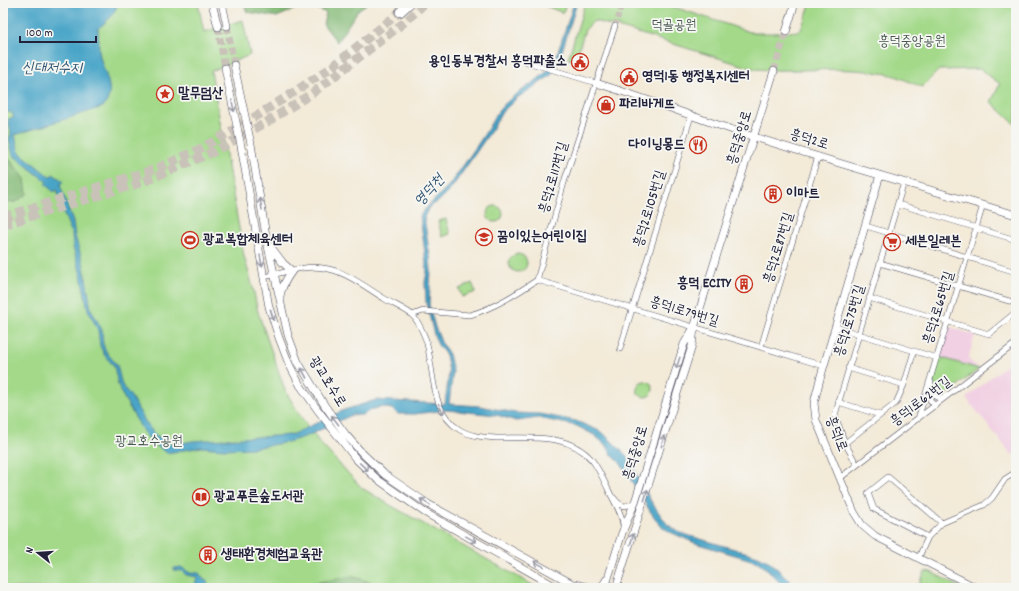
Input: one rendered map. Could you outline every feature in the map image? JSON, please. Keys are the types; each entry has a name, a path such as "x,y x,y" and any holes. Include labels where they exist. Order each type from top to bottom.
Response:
{"highway":[{"path":"400,12 410,3"}],"street":[{"path":"212,3 218,27"},
{"path":"222,3 227,26"},
{"path":"786,32 795,3"},
{"name":"흥덕2로117번길","path":"537,280 565,179 615,26"},
{"path":"527,62 596,83"},
{"name":"광교호수로","path":"234,65 251,144 267,242 288,335 298,362 325,406 346,435 384,474 428,504 580,588"},
{"name":"광교호수로","path":"225,68 241,146 269,306 289,364 300,385 356,459 377,479 424,512 558,588"},
{"name":"흥덕중앙로","path":"616,588 692,346 694,328 774,71"},
{"name":"흥덕2로","path":"596,83 754,136 1016,215"},
{"name":"흥덕2로105번길","path":"620,349 691,116"},
{"name":"흥덕2로87번길","path":"761,347 818,156"},
{"name":"흥덕1로","path":"880,175 814,403 816,420 854,512 862,525 875,536 977,588"},
{"name":"흥덕2로75번길","path":"857,465 845,443 835,415 904,182"},
{"path":"898,204 1016,240"},
{"name":"흥덕2로65번길","path":"918,419 983,205"},
{"path":"866,226 1016,272"},
{"path":"267,242 278,258 292,271"},
{"path":"880,263 1016,303"},
{"path":"264,277 315,267 332,270 346,276 412,315 426,340 434,390 441,409 454,425 472,436 552,439 568,442 592,460 620,515 623,525 622,533"},
{"path":"280,300 286,278 292,271"},
{"path":"412,315 423,311 470,315 514,296 537,280"},
{"name":"흥덕1로79번길","path":"537,280 824,366"},
{"path":"869,298 989,334 1016,312"},
{"path":"836,327 937,358"},
{"name":"흥덕중앙로","path":"605,588 622,533 635,502 684,344 694,328"},
{"name":"흥덕1로62번길","path":"840,478 1016,343"},
{"path":"845,443 896,403 904,385 914,351"},
{"path":"848,368 904,385"},
{"path":"931,377 931,391 934,396 940,398 948,396"},
{"path":"931,377 929,393 930,400 935,406"},
{"path":"838,402 880,415"},
{"path":"918,559 928,537 942,523 984,505 992,498 1008,477 1016,472"},
{"path":"928,537 874,509 868,493 888,477 942,523"},
{"path":"607,487 621,505 627,506 635,502"},
{"path":"622,588 623,567"},
{"path":"596,588 605,583 610,572"},
{"path":"572,584 592,588"}],"shaded area":[{"path":"949,327 975,335 968,359 979,369 933,377"},
{"path":"1016,357 1016,452 1012,455 966,398"}],"green space":[{"name":"광교호수공원","path":"3,3 198,3 204,32 243,20 250,55 211,71 244,256 258,312 285,390 299,414 320,443 362,488 538,588 3,588"},
{"path":"243,3 368,3 359,9 337,42 323,24 326,13 308,4 277,17 247,12"},
{"path":"538,3 566,3 563,13"},
{"name":"흥덕중앙공원","path":"585,3 662,3 753,33 774,33 800,31 811,3 1016,3 1016,125 991,102 1000,84 980,69 939,70 922,87 896,76 870,71 754,69 594,21 585,30 575,61 568,59"},
{"path":"3,143 6,155 25,179 27,194 16,202 3,202"},
{"path":"495,206 501,208 503,214 501,220 495,222 489,220 487,214 489,208"},
{"path":"446,219 450,234 442,237 438,221"},
{"path":"518,254 524,257 527,263 524,269 518,272 512,269 509,263 512,257"},
{"path":"472,283 476,292 462,297 459,289"},
{"path":"939,357 979,369 947,394 935,394 933,377"},
{"path":"645,381 651,383 653,389 651,395 645,397 639,395 637,389 639,383"},
{"path":"925,571 931,572 962,588 917,588"},
{"path":"352,576 386,588 287,588"}],"water":[{"name":"신대저수지","path":"3,3 119,3 111,17 98,29 100,56 109,84 109,96 103,107 15,135 19,152 50,177 53,174 63,181 60,185 73,222 75,236 84,266 91,309 102,330 103,344 107,353 117,365 122,385 132,398 145,421 154,434 172,445 192,441 291,435 344,410 376,400 445,404 449,372 446,355 438,345 434,335 426,302 425,282 427,272 420,216 453,180 506,102 536,81 555,61 574,3 577,3 558,64 550,76 517,98 502,112 493,128 450,190 439,201 429,207 424,217 431,271 429,305 435,327 442,344 449,354 453,371 449,404 480,406 516,413 540,414 576,421 602,432 626,455 652,503 667,524 680,533 758,556 770,562 789,580 790,588 785,588 758,562 695,543 670,532 660,525 621,464 612,455 607,446 594,435 577,426 539,418 516,421 497,415 447,410 415,414 398,414 392,409 381,407 373,409 362,415 352,415 307,436 288,442 254,448 224,449 202,447 167,453 153,443 144,433 124,398 118,385 114,366 105,356 100,346 98,330 88,310 81,275 73,247 72,234 61,207 57,189 54,192 45,184 47,182 13,155 9,139 11,133 8,119 14,117 11,112 4,113"},
{"path":"181,567 190,573 199,573 204,580 207,581 208,585 201,588 194,588 197,577 186,575 182,571 174,570 174,568"}],"tunnel":[{"path":"3,225 143,182 213,152 267,122 314,92 406,21 425,3"},
{"path":"615,26 623,3"},
{"path":"3,217 155,169 194,152 237,128 332,67 400,12"},
{"path":"227,26 234,65"},
{"path":"218,27 225,68"},
{"path":"774,71 786,32"}],"place":[{"name":"용인동부경찰서 흥덕파출소","path":"580,62"},
{"name":"영덕1동 행정복지센터","path":"629,77"},
{"name":"말무덤산","path":"165,94"},
{"name":"파리바게뜨","path":"606,105"},
{"name":"다이닝몽드","path":"698,145"},
{"name":"이마트","path":"773,194"},
{"name":"꿈이있는어린이집","path":"484,237"},
{"name":"광교복합체육센터","path":"190,240"},
{"name":"세븐일레븐","path":"892,242"},
{"name":"흥덕 ECITY","path":"744,284"},
{"name":"광교푸른숲도서관","path":"201,497"},
{"name":"생태환경체험교육관","path":"208,555"}],"park label":[{"name":"덕골공원","path":"674,26"}],"water label":[{"name":"영덕천","path":"430,191"}]}
